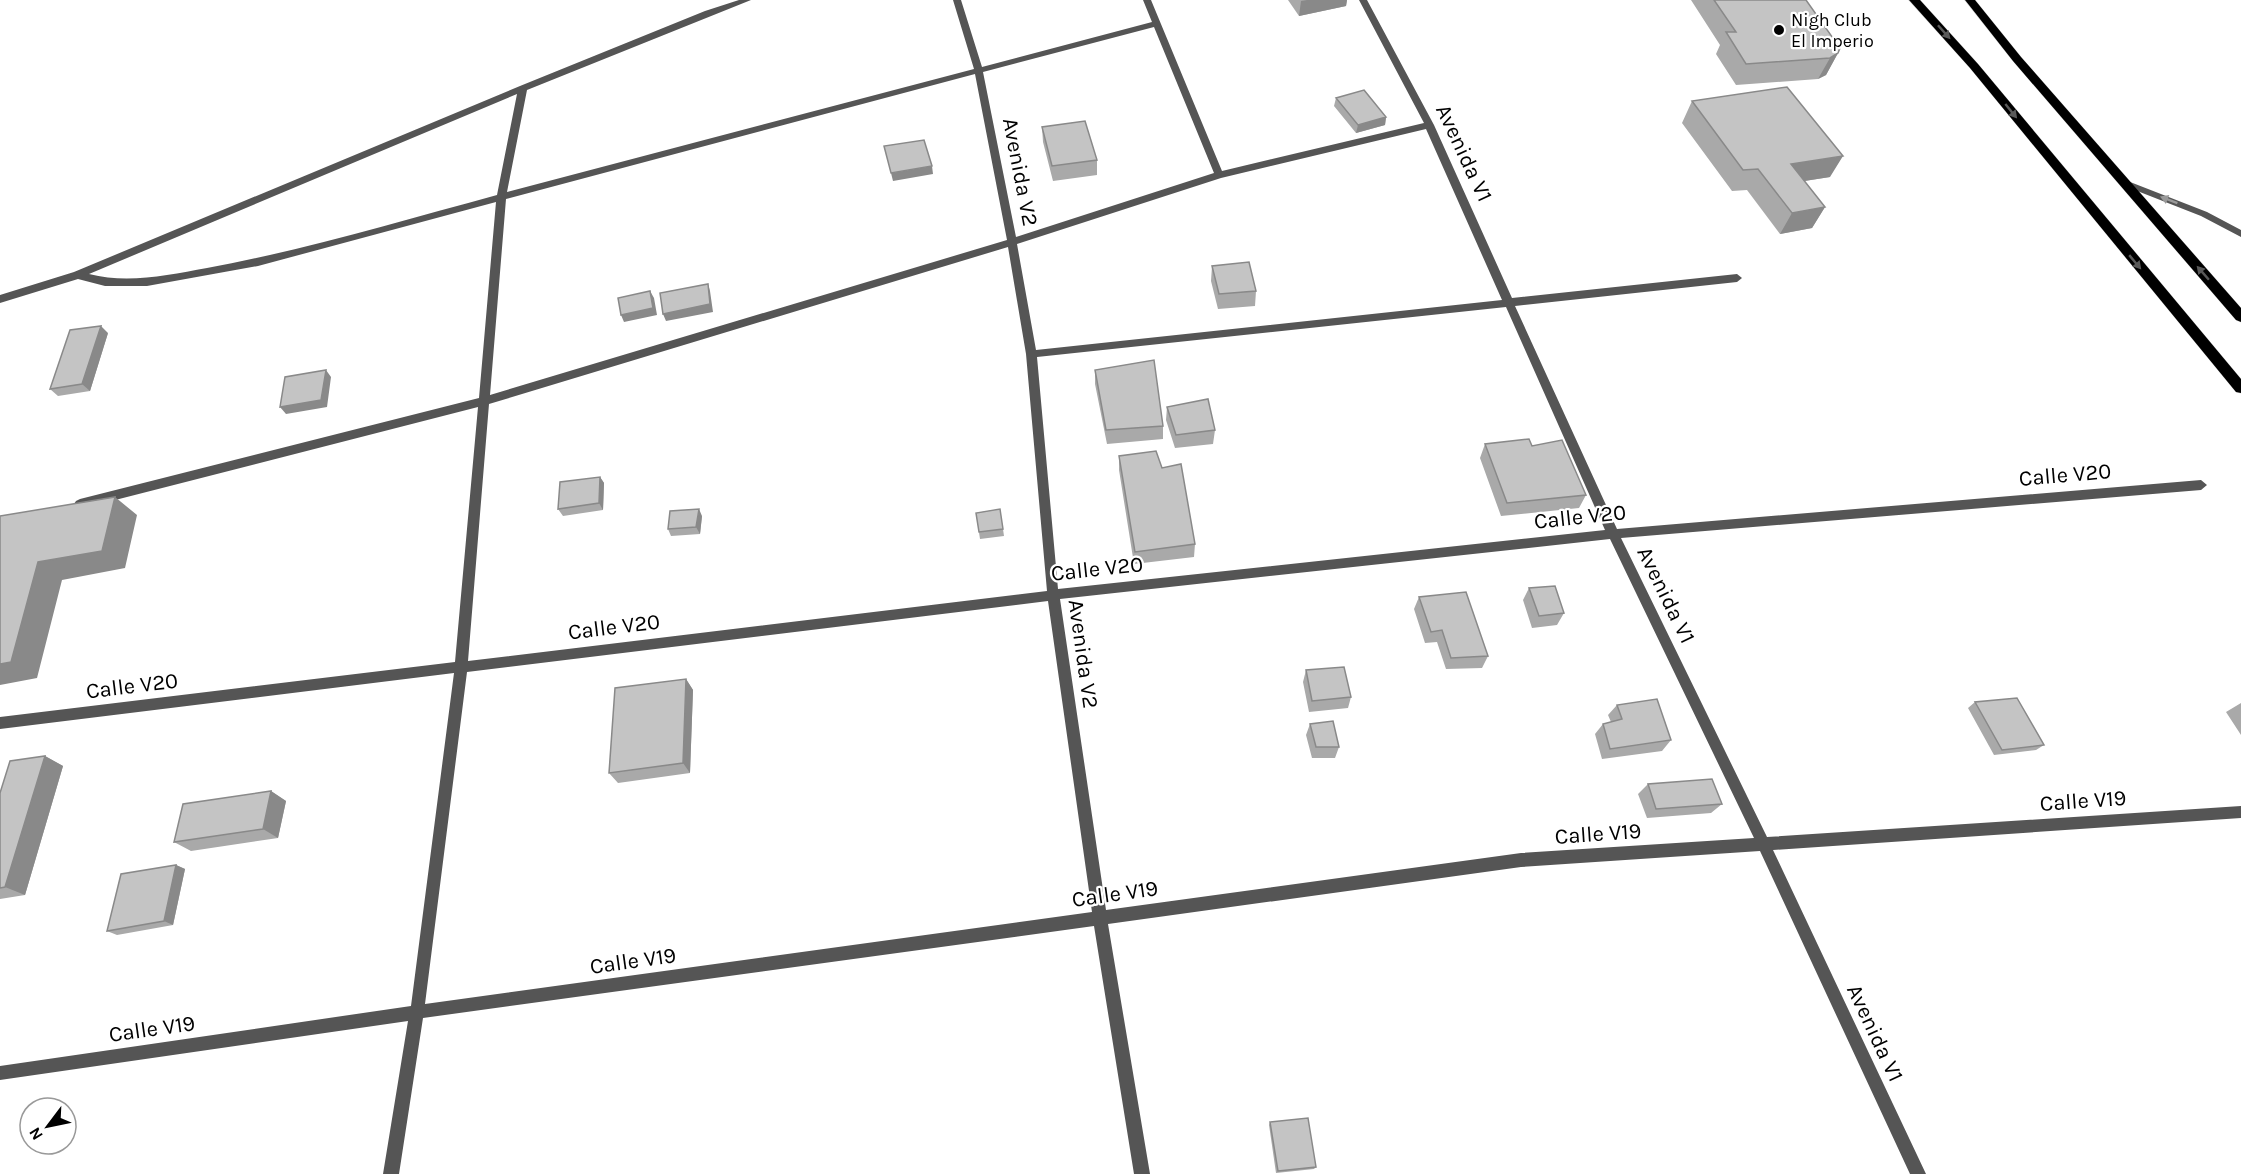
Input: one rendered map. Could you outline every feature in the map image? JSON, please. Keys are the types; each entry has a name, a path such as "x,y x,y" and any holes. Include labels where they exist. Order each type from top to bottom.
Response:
{"main road":[{"path":"1914,0 1974,66 2241,388"},
{"path":"1970,0 2241,317"}],"street":[{"path":"0,299 78,275 523,88 708,13 747,0"},
{"name":"Avenida V2","path":"957,0 978,69 1031,354 1053,595 1100,917 1142,1174"},
{"path":"1147,0 1219,175"},
{"name":"Avenida V1","path":"1363,0 1429,125 1613,534 1918,1174"},
{"path":"78,275 105,282 158,280 258,262 1156,23"},
{"path":"391,1174 417,1012 461,667 501,199 523,88"},
{"path":"69,507 485,401 1012,242 1219,175 1429,125"},
{"path":"2125,183 2204,214 2241,234"},
{"path":"1031,354 1737,278"},
{"name":"Calle V20","path":"0,723 1053,595 1613,534 2201,485"},
{"name":"Calle V19","path":"0,1073 417,1012 1521,860 2241,812"}],"building":[{"path":"1714,0 1806,0 1840,48 1838,53 1830,58 1746,64 1726,32 1736,32"},
{"path":"1787,87 1843,156 1791,164 1825,207 1792,213 1758,169 1743,170 1692,101"},
{"path":"1364,90 1386,117 1358,125 1336,98"},
{"path":"1085,121 1097,160 1052,166 1042,127"},
{"path":"924,140 932,166 891,173 884,146"},
{"path":"1249,262 1256,291 1219,294 1212,266"},
{"path":"708,284 710,304 663,314 660,293"},
{"path":"650,291 653,308 621,315 618,298"},
{"path":"101,326 82,384 50,389 70,330"},
{"path":"1154,360 1163,426 1106,430 1095,370"},
{"path":"326,370 321,400 280,407 285,377"},
{"path":"1208,399 1215,430 1176,435 1167,407"},
{"path":"1529,439 1532,446 1562,440 1586,495 1507,503 1485,444"},
{"path":"1156,451 1162,468 1181,464 1195,544 1135,552 1119,456"},
{"path":"600,477 599,503 558,509 560,482"},
{"path":"115,497 102,551 38,562 11,662 0,664 0,516"},
{"path":"699,509 696,527 668,529 670,511"},
{"path":"1000,509 1003,529 979,532 976,513"},
{"path":"1555,586 1564,613 1539,616 1529,588"},
{"path":"1466,592 1488,656 1451,658 1442,630 1431,632 1419,597"},
{"path":"1344,667 1351,697 1312,701 1306,670"},
{"path":"686,679 683,763 609,773 615,688"},
{"path":"2017,698 2044,745 2002,750 1975,702"},
{"path":"1657,699 1671,740 1610,749 1603,724 1622,719 1617,705"},
{"path":"1333,721 1339,747 1316,747 1310,724"},
{"path":"45,756 5,887 0,888 0,793 10,761"},
{"path":"1712,779 1722,804 1656,809 1648,784"},
{"path":"271,791 263,829 174,842 183,804"},
{"path":"176,865 164,921 107,931 121,874"},
{"path":"1308,1118 1316,1167 1278,1171 1270,1122"}],"place":[{"name":"Nigh Club El Imperio","path":"1779,30"}]}
